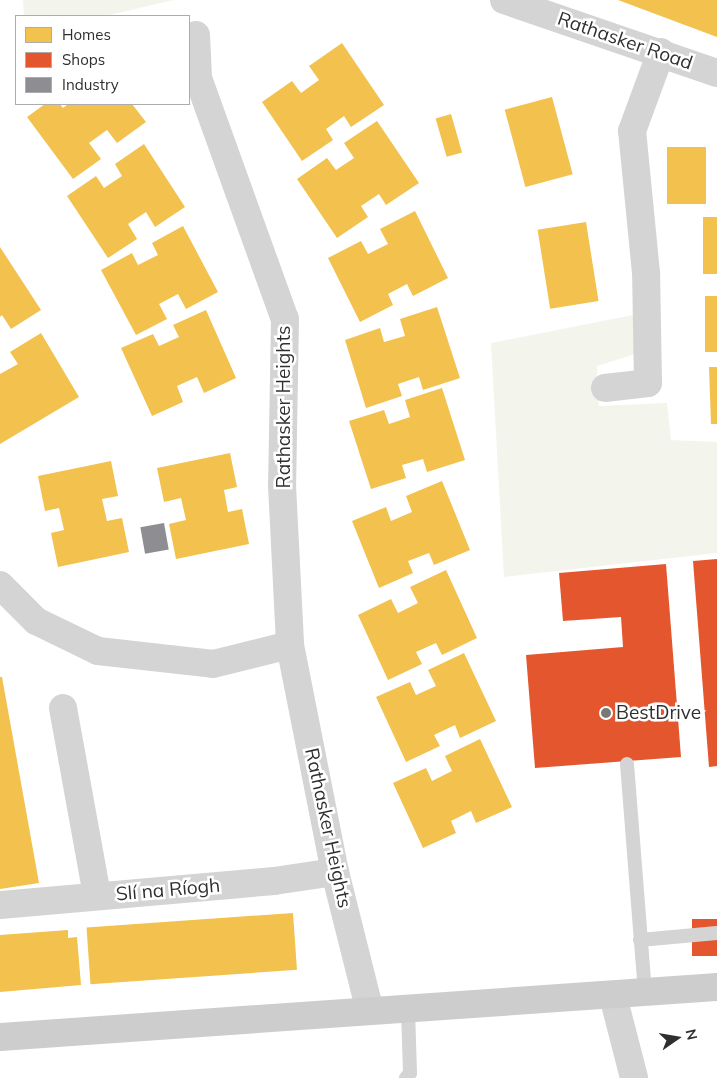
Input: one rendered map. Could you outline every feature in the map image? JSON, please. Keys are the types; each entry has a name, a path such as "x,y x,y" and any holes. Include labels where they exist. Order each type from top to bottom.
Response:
{"main road":[{"path":"0,1037 717,988"}],"street":[{"name":"Rathasker Road","path":"504,0 661,52 717,73"},
{"name":"Rathasker Heights","path":"196,35 198,78 285,319 282,485 290,645 335,872 370,1011"},
{"path":"605,388 648,383 646,273 632,131 661,52"},
{"path":"0,585 36,621 98,651 213,664 290,645"},
{"path":"64,708 97,895"},
{"name":"Slí na Ríogh","path":"0,905 274,881 335,872"},
{"path":"613,996 634,1078"}],"lane":[{"path":"627,764 644,994"},
{"path":"640,940 717,934"},
{"path":"408,1009 410,1076"}],"shaded area":[{"path":"23,0 174,0 109,15 24,15"},
{"path":"638,314 642,352 597,366 599,406 667,403 671,440 717,442 717,553 504,577 491,343"}],"building: Homes":[{"path":"618,0 717,0 717,37"},
{"path":"342,43 384,105 351,127 344,116 326,129 333,140 302,161 262,102 292,81 301,93 319,80 309,66"},
{"path":"552,97 573,174 525,187 505,110"},
{"path":"44,105 61,105 63,108 67,105 133,105 146,122 117,143 107,130 89,143 101,159 73,179 27,117"},
{"path":"451,114 462,152 447,157 436,118"},
{"path":"377,121 419,183 386,205 379,194 361,206 368,217 337,238 297,179 327,158 336,170 354,158 344,143"},
{"path":"144,144 185,207 155,227 146,212 128,224 137,239 108,258 67,196 96,176 104,188 122,176 115,164"},
{"path":"667,147 706,147 706,204 667,204"},
{"path":"415,211 448,278 413,296 407,284 388,294 393,305 360,322 328,258 361,241 368,254 388,244 380,229"},
{"path":"703,217 717,217 717,274 703,274"},
{"path":"586,222 599,301 550,309 538,230"},
{"path":"183,226 218,292 186,309 178,294 159,304 167,319 136,335 101,270 132,253 138,265 158,255 152,243"},
{"path":"0,247 41,310 11,329 2,315 0,317"},
{"path":"705,296 717,296 717,352 705,352"},
{"path":"437,307 460,378 423,390 419,377 398,384 402,396 366,408 345,340 380,328 384,342 405,336 400,319"},
{"path":"206,310 236,378 204,393 197,377 177,386 183,402 152,416 121,348 153,334 159,346 179,337 173,325"},
{"path":"41,333 79,397 0,444 0,374 18,364 10,352"},
{"path":"709,367 717,367 717,424 711,424"},
{"path":"442,388 465,460 427,472 423,459 402,465 406,478 371,489 349,421 384,410 389,424 410,417 405,400"},
{"path":"230,453 237,487 224,490 228,512 242,509 249,544 176,559 169,524 186,520 181,498 164,502 157,468"},
{"path":"111,461 118,496 102,499 107,521 122,518 129,552 58,567 51,533 64,530 59,508 45,511 38,476"},
{"path":"442,481 470,550 434,565 429,553 408,561 413,573 379,588 352,521 386,507 391,521 412,512 406,496"},
{"path":"446,570 477,638 442,655 436,643 416,652 422,664 388,680 358,615 391,599 398,613 418,603 410,587"},
{"path":"464,653 496,721 460,738 455,725 434,735 440,746 406,762 376,697 410,682 416,695 436,686 428,670"},
{"path":"0,677 2,677 39,883 0,889"},
{"path":"480,739 512,807 476,823 471,811 451,821 456,833 423,848 393,783 426,768 432,781 452,771 445,756"},
{"path":"293,913 297,970 90,984 87,927"},
{"path":"68,930 68,938 77,937 81,985 0,992 0,935"}],"building: Shops":[{"path":"717,559 717,766 709,767 693,561"},
{"path":"666,564 681,757 535,768 526,655 623,647 621,617 563,621 559,573"},
{"path":"692,919 717,919 717,956 692,956"}],"building: Industry":[{"path":"164,523 169,550 145,554 140,527"}],"place":[{"name":"BestDrive","path":"606,713"}]}
